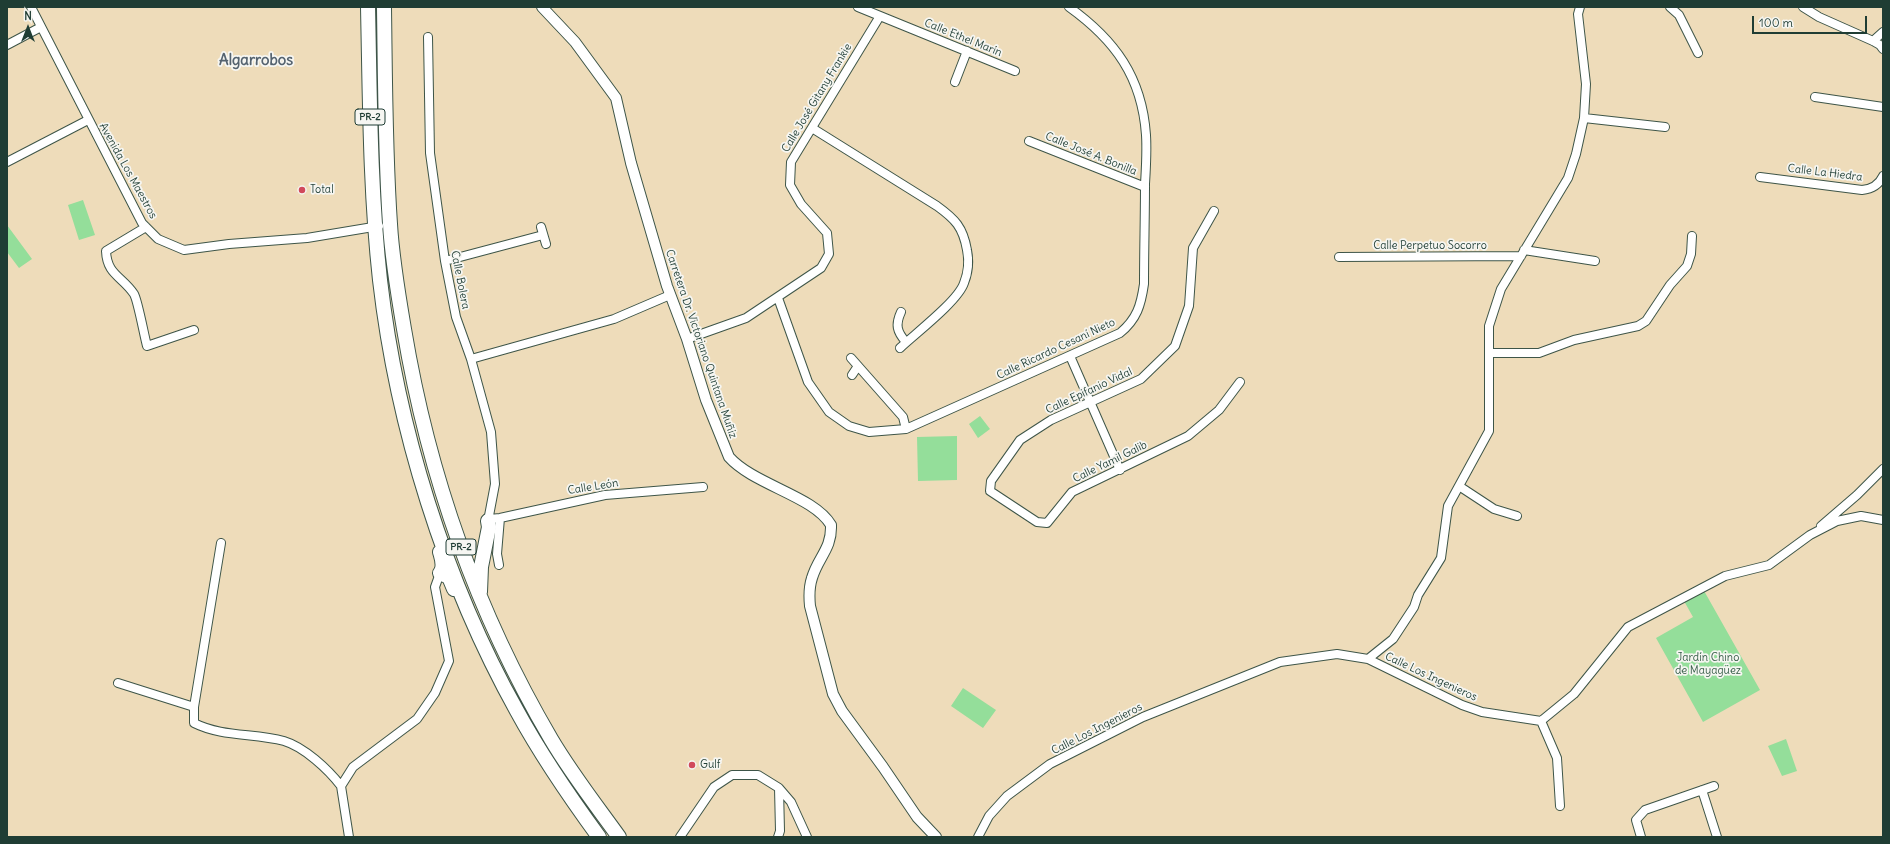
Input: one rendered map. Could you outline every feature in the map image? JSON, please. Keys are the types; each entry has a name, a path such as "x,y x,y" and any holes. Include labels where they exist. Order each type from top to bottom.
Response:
{"highway":[{"name":"PR-2","path":"368,7 371,141 375,227 381,283 400,396 430,507 473,620 506,690 559,782 599,837"},
{"name":"PR-2","path":"384,7 390,224 396,277 415,390 438,480 459,542 480,596 505,653 551,740 574,775 619,837"},
{"path":"430,507 434,534 442,561 442,570 440,574 449,577 463,611 473,620"},
{"path":"459,542 470,548 477,546 492,519"},
{"path":"480,596 482,567 489,527 492,519"}],"street":[{"name":"Avenida Los Maestros","path":"31,7 142,223 158,240 184,250 229,244 307,238 390,224"},
{"name":"Carretera Dr. Victoriano Quintana Muñiz","path":"542,7 575,42 616,98 630,163 670,295 687,339 706,400 729,457 735,464 819,511 831,525 830,542 812,576 808,592 810,606 833,694 842,711 883,766 917,817 936,837"},
{"name":"Calle Ethel Marín","path":"858,7 1015,71"},
{"name":"Calle Ricardo Cesaní Nieto","path":"778,298 808,382 829,412 849,426 869,432 906,429 1120,333 1137,314 1144,284 1146,134 1138,91 1127,66 1109,40 1091,22 1069,7"},
{"path":"1368,659 1393,639 1414,607 1418,594 1441,558 1448,506 1489,431 1489,326 1501,289 1568,178 1576,154 1584,118 1586,84 1578,14 1580,7"},
{"path":"1670,7 1679,15 1698,53"},
{"path":"1803,7 1819,17 1873,41 1880,45 1883,49"},
{"name":"Calle José Gitany Frankie","path":"687,339 746,318 821,268 829,254 827,233 801,204 790,185 791,162 880,16"},
{"path":"7,45 41,27"},
{"path":"1873,41 1883,32"},
{"name":"Calle Bolera","path":"428,37 430,153 445,261 456,317 471,359 491,432 495,484 492,519 499,565"},
{"path":"955,82 967,51"},
{"path":"1815,97 1883,107"},
{"path":"1584,118 1666,127"},
{"path":"7,162 88,120"},
{"path":"812,128 937,206 954,219 965,236 969,259 964,284 948,305 903,345 897,328 897,320 900,312"},
{"name":"Calle José A. Bonilla","path":"1029,141 1145,187"},
{"name":"Calle La Hiedra","path":"1760,177 1862,190 1870,189 1876,185 1883,176"},
{"name":"Calle Epifanio Vidal","path":"991,487 991,481 1020,440 1051,420 1141,379 1174,346 1189,306 1193,248 1212,214"},
{"path":"146,227 106,251 107,262 112,271 134,295 147,346 194,330"},
{"path":"541,227 546,244"},
{"path":"445,261 543,235"},
{"path":"1489,353 1539,353 1574,340 1646,322 1670,285 1687,266 1691,254 1692,236"},
{"name":"Calle Perpetuo Socorro","path":"1338,257 1523,253 1595,261"},
{"path":"471,359 614,319 670,295"},
{"path":"1070,356 1120,470"},
{"path":"851,358 903,417 906,429"},
{"path":"852,375 858,366"},
{"name":"Calle Yamil Galib","path":"991,487 990,491 1037,522 1047,523 1072,492 1188,436 1219,410 1240,382"},
{"path":"1560,806 1557,758 1541,721 1574,694 1628,627 1725,576 1769,565 1810,535 1857,495 1883,469"},
{"name":"Calle León","path":"492,519 605,495 702,486"},
{"path":"1459,486 1494,509 1517,516"},
{"path":"1810,535 1837,521 1849,517 1866,516 1883,520"},
{"path":"221,543 194,707 194,723 207,730 284,741 311,756 330,772 341,786 349,837"},
{"path":"341,786 353,767 417,718 435,693 449,661 435,587 440,574"},
{"name":"Calle Los Ingenieros","path":"978,837 989,816 1007,796 1050,764 1143,717 1280,662 1337,654 1368,659 1462,706 1482,712 1541,721"},
{"path":"118,683 194,707"},
{"path":"680,837 714,787 732,775 758,775 779,788 791,802 807,837"},
{"path":"1641,837 1636,820 1645,810 1714,786"},
{"path":"778,837 780,831 779,788"},
{"path":"1702,790 1717,837"}],"green space":[{"path":"83,200 95,235 79,240 68,205"},
{"path":"7,225 32,259 19,268 7,252"},
{"path":"980,416 990,429 978,438 969,424"},
{"path":"957,436 957,480 918,481 917,437"},
{"name":"Jardín Chino de Mayagüez","path":"1703,589 1760,690 1703,722 1656,638 1693,617 1684,601"},
{"path":"963,688 996,710 983,728 951,706"},
{"path":"1786,739 1797,771 1782,776 1768,746"}],"place":[{"name":"Total","path":"302,190"},
{"name":"Gulf","path":"692,765"}],"district":[{"name":"Algarrobos","path":"256,61"}]}
